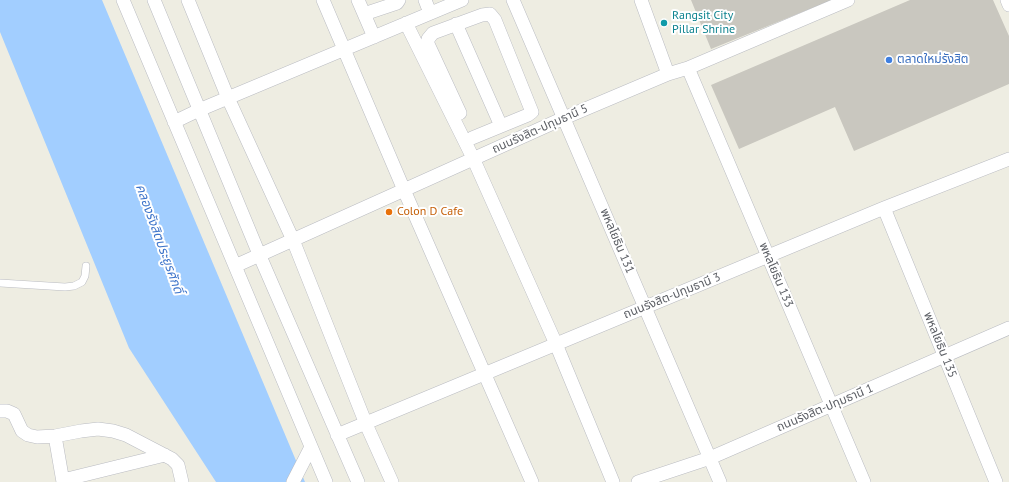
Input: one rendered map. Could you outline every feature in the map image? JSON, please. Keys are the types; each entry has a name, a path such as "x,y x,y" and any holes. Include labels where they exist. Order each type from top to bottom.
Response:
{"street":[{"path":"123,0 326,482"},
{"path":"188,0 228,98 292,240 366,424 392,482"},
{"path":"323,0 404,190 532,482"},
{"path":"358,0 374,37"},
{"path":"364,14 397,3 399,0"},
{"path":"425,0 430,14"},
{"path":"174,122 199,110 462,0"},
{"name":"พหลโยธิน 131","path":"513,0 720,482"},
{"path":"641,0 668,74"},
{"name":"ถนนรังสิต-ปทุมธานี 5","path":"235,266 564,118 668,74 688,68 848,0"},
{"path":"1007,0 1009,5"},
{"path":"158,2 199,110 259,254 358,482"},
{"path":"472,138 532,112 495,20 490,14 482,15 456,24 430,35 428,39 428,44 472,138 477,157"},
{"path":"406,24 477,157 613,482"},
{"path":"456,24 501,126"},
{"name":"พหลโยธิน 133","path":"688,68 864,482"},
{"name":"ถนนรังสิต-ปทุมธานี 3","path":"337,435 884,208 1009,159"},
{"name":"พหลโยธิน 135","path":"884,208 996,482"},
{"name":"ถนนรังสิต-ปทุมธานี 1","path":"638,482 710,458 1009,328"},
{"path":"0,411 7,411 14,414 22,431 28,435 37,437 55,436 98,429 126,435 172,459 178,466 182,482"},
{"path":"55,436 63,481 165,455"},
{"path":"293,482 300,465 311,447"}],"lane":[{"path":"0,283 65,287 74,286 82,282 85,276 86,266"}],"water":[{"name":"คลองรังสิตประยูรศักดิ์","path":"0,0 102,0 305,482 216,482 129,348 0,32"}],"building":[{"path":"691,0 832,0 711,49"},
{"name":"ตลาดใหม่รังสิต","path":"910,0 993,0 1009,36 1009,84 854,151 835,107 739,149 711,85"}],"place":[{"name":"Rangsit City Pillar Shrine","path":"664,23"},
{"name":"ตลาดใหม่รังสิต","path":"889,60"},
{"name":"Colon D Cafe","path":"389,212"}]}
